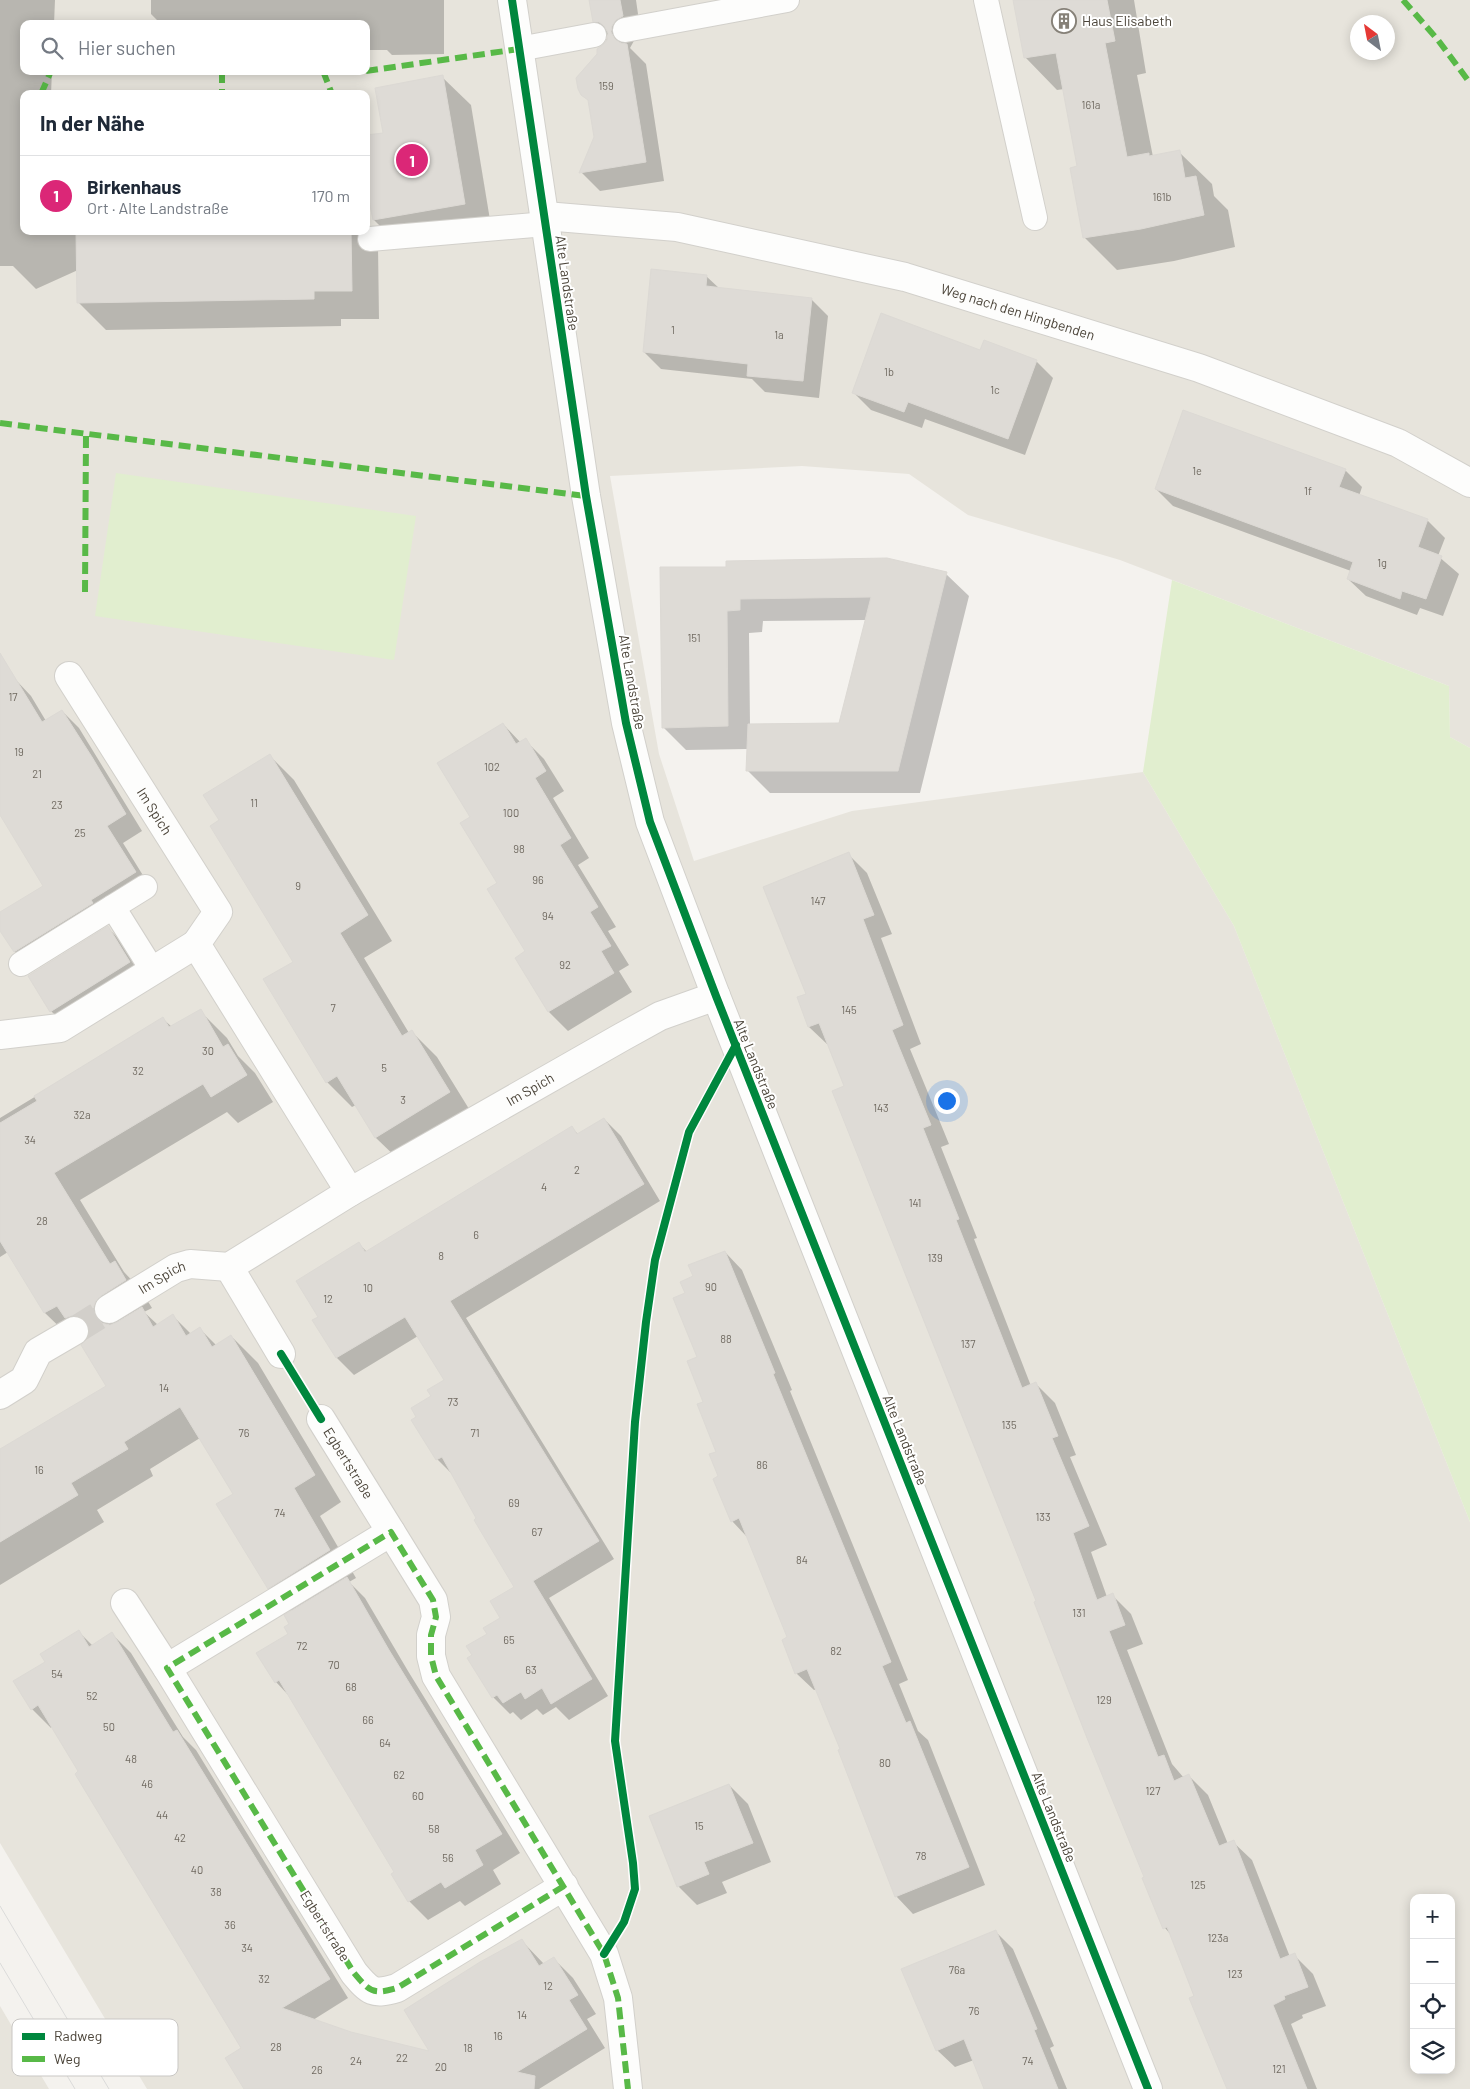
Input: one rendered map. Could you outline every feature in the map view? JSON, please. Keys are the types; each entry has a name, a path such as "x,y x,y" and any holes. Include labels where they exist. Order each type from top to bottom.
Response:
{"street":[{"name":"Alte Landstraße","path":"512,0 586,496 626,723 650,822 716,996 1148,2089"},
{"name":"Weg nach den Hingbenden","path":"545,220 677,227 905,277 1199,368 1398,443 1470,483"},
{"name":"Im Spich","path":"0,1035 60,1028 196,944 218,912 69,676"},
{"path":"196,944 350,1192"},
{"name":"Im Spich","path":"109,1309 176,1268 190,1264 229,1267 350,1192 622,1037 660,1016 716,996"},
{"path":"229,1267 281,1354"},
{"path":"0,1395 24,1380 38,1352 74,1331"},
{"name":"Egbertstraße","path":"322,1419 432,1600 436,1617 431,1635 431,1656 436,1676 604,1954 618,1998 628,2089"},
{"path":"167,1668 391,1532"},
{"name":"Egbertstraße","path":"126,1603 354,1973 366,1988 380,1993 397,1988 564,1886"}],"lane":[{"path":"625,30 787,0"},
{"path":"986,0 1035,218"},
{"path":"519,49 594,35"},
{"path":"370,239 545,220"},
{"path":"21,964 145,887"},
{"path":"113,907 153,971"}],"shaded area":[{"path":"0,0 1470,0 1470,748 1450,737 1449,686 1120,560 968,515 909,474 802,466 610,476 659,754 694,861 852,811 1143,772 1234,926 1470,1522 1470,2089 147,2089 139,2076 178,2076 178,2019 105,2019 0,1843"},
{"path":"0,2006 12,2026 12,2076 41,2076 49,2089 0,2089"}],"green space":[{"path":"116,473 416,516 394,660 95,616"},
{"path":"1172,580 1449,686 1450,737 1470,748 1470,1522 1234,926 1143,772"}],"building":[{"path":"589,0 620,0 623,16 616,20 611,32 615,39 627,44 646,162 579,173 594,137 588,100 581,95 576,78 597,54 597,49 607,40 608,33 599,22 593,22"},
{"path":"1013,0 1107,0 1115,41 1105,43 1127,157 1149,153 1149,156 1180,150 1185,178 1196,176 1204,215 1141,229 1083,238 1070,168 1077,166 1056,53 1024,58"},
{"path":"443,75 465,204 373,220 370,205 370,135 383,133 375,88"},
{"path":"76,235 351,235 352,291 314,291 314,299 77,303"},
{"path":"651,269 707,275 706,286 812,298 803,381 747,376 748,364 643,352"},
{"path":"881,313 980,350 984,340 1037,360 1008,439 908,402 904,412 852,393"},
{"path":"1183,410 1346,469 1339,487 1428,519 1418,547 1442,556 1426,599 1402,591 1400,599 1347,579 1353,562 1155,489"},
{"path":"887,558 947,572 898,771 746,771 748,724 839,723 871,597 740,599 740,610 727,611 728,726 662,728 660,567 726,567 726,561"},
{"path":"0,653 42,722 62,710 92,757 126,814 107,826 136,872 91,900 93,903 14,952 0,931 0,912 43,886 0,815"},
{"path":"503,723 516,744 526,738 546,771 535,778 571,838 560,845 598,907 590,912 611,946 601,951 614,973 548,1012 515,958 525,951 487,889 497,883 460,823 470,817 437,763"},
{"path":"270,754 368,915 340,933 402,1036 412,1030 450,1092 375,1138 337,1076 326,1083 263,979 293,962 210,826 219,820 203,795"},
{"path":"849,852 874,915 863,919 903,1025 892,1030 931,1125 923,1128 959,1219 956,1220 1022,1388 1036,1382 1058,1436 1052,1438 1089,1526 1073,1533 1097,1600 1113,1593 1125,1625 1109,1631 1158,1757 1164,1755 1174,1781 1189,1774 1219,1846 1234,1840 1280,1959 1295,1953 1308,1987 1284,1996 1285,1999 1273,2005 1307,2089 1227,2089 1189,1998 1194,1996 1167,1927 1163,1929 1142,1878 1144,1877 1034,1602 1036,1601 832,1091 844,1086 819,1023 808,1027 797,997 806,994 763,887"},
{"path":"108,926 130,962 50,1012 28,976"},
{"path":"201,1009 223,1047 228,1044 247,1075 211,1097 203,1084 54,1173 110,1264 115,1261 126,1280 96,1301 93,1309 96,1318 102,1323 110,1325 142,1307 153,1327 173,1314 186,1336 200,1327 212,1347 231,1335 315,1475 294,1488 330,1550 268,1589 216,1504 233,1494 180,1407 124,1442 128,1449 71,1483 78,1495 0,1542 0,1449 106,1386 81,1345 88,1338 90,1330 87,1323 82,1318 74,1315 65,1318 57,1306 44,1313 0,1241 0,1123 37,1101 34,1096 163,1017 169,1027"},
{"path":"604,1118 644,1184 450,1301 599,1541 533,1581 592,1679 551,1704 542,1688 525,1699 521,1692 503,1703 497,1695 492,1698 467,1658 472,1655 466,1646 487,1634 483,1628 500,1618 490,1601 514,1587 474,1520 476,1518 442,1457 436,1460 411,1420 416,1417 411,1408 431,1396 427,1390 444,1380 405,1317 336,1358 312,1320 318,1317 296,1281 359,1242 365,1252 572,1126 577,1134"},
{"path":"725,1251 775,1373 773,1374 891,1662 882,1666 906,1723 910,1721 969,1867 895,1897 838,1750 840,1749 807,1669 795,1674 782,1640 787,1637 739,1518 731,1522 713,1479 718,1476 709,1454 716,1452 697,1404 703,1402 687,1361 697,1357 673,1298 685,1293 680,1282 693,1276 688,1265"},
{"path":"347,1577 389,1650 502,1834 475,1850 483,1865 445,1888 441,1882 408,1902 391,1874 394,1872 279,1680 275,1683 256,1653 288,1634 284,1627 289,1624 284,1615"},
{"path":"79,1630 89,1647 112,1632 173,1732 177,1730 330,1979 282,2008 351,2032 429,2051 404,2010 480,1962 522,1939 539,1966 554,1957 578,1995 569,2000 587,2029 517,2072 535,2076 534,2089 244,2089 225,2058 241,2048 75,1774 78,1771 38,1705 31,1710 13,1681 45,1662 40,1654"},
{"path":"729,1784 753,1843 704,1862 709,1874 677,1887 649,1816"},
{"path":"996,1930 1037,2029 1034,2030 1058,2089 984,2089 964,2039 936,2051 901,1969"}],"tunnel":[{"path":"74,1331 109,1309"}],"tram line":[{"path":"0,1906 67,2019"},
{"path":"0,1963 33,2019"},
{"path":"67,2076 75,2089"},
{"path":"101,2076 109,2089"}],"marked path":[{"path":"1403,0 1438,40 1470,83"},
{"path":"370,70 519,49"},
{"path":"43,90 49,75"},
{"path":"222,75 222,90"},
{"path":"325,75 330,90"},
{"path":"0,423 586,496"},
{"path":"85,592 86,435"},
{"path":"564,1886 397,1988 382,1991 368,1988 354,1973 167,1668 391,1532 433,1600 436,1617 431,1635 431,1656 436,1676 604,1954 618,1998 628,2089"}],"cycle path":[{"path":"512,0 586,496 626,723 650,822 716,996 1148,2089"},
{"path":"604,1954 624,1922 635,1889 615,1741 635,1422 655,1260 689,1132 736,1045"},
{"path":"281,1354 321,1419"}],"place":[{"name":"Haus Elisabeth","path":"1064,21"},
{"name":"Birkenhaus","path":"412,160"}]}
